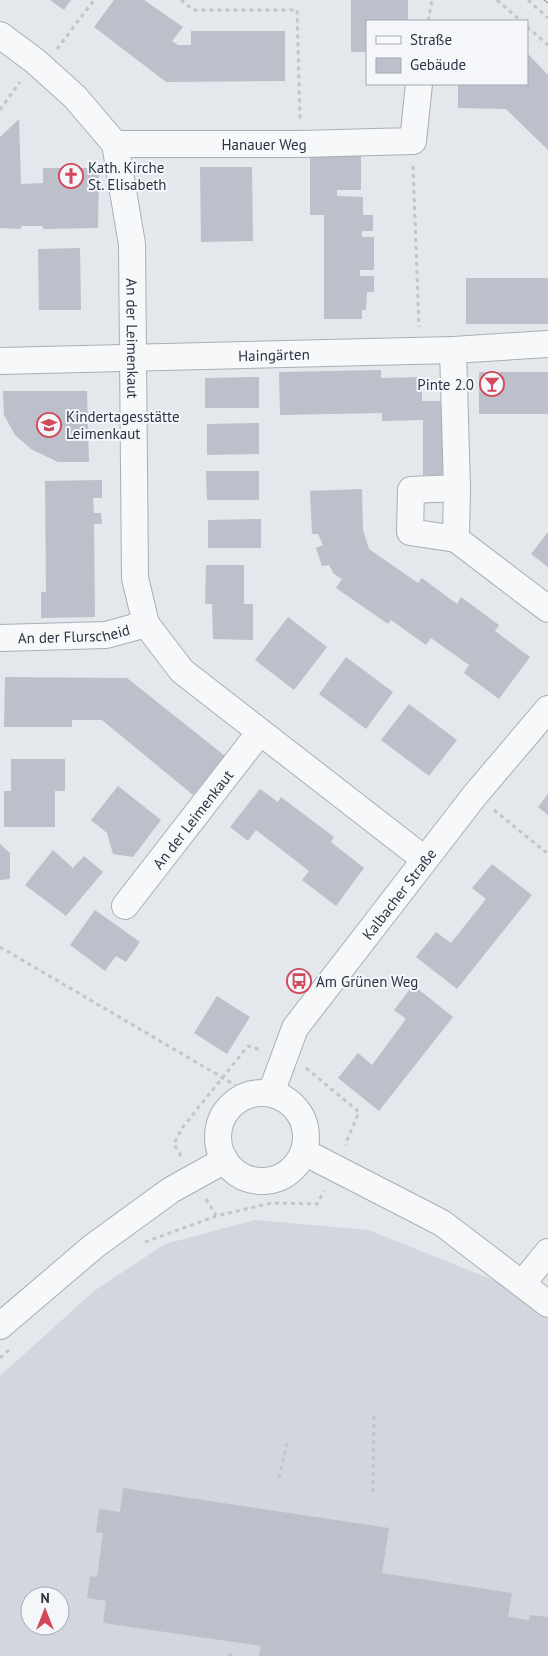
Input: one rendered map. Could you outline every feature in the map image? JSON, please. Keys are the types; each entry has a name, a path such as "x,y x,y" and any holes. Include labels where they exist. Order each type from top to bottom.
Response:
{"street":[{"path":"0,36 35,61 75,97 115,144"},
{"path":"412,141 419,85"},
{"name":"Hanauer Weg","path":"115,144 301,144 412,141"},
{"name":"An der Leimenkaut","path":"115,144 132,244 135,578 146,624 182,671 424,859"},
{"name":"Haingärten","path":"0,361 454,350 548,344"},
{"path":"454,350 457,488 456,540"},
{"path":"457,488 411,490 410,532 456,540 548,609"},
{"name":"An der Flurscheid","path":"0,638 106,635 146,624"},
{"name":"Kalbacher Straße","path":"261,1094 295,1028 475,794 548,709"},
{"name":"An der Leimenkaut","path":"124,906 260,732"},
{"path":"261,1094 285,1099 296,1109 304,1122 307,1137 304,1152 297,1164 287,1174 274,1179 260,1181 246,1178 234,1171 225,1160 219,1140 221,1120 238,1099 261,1094"},
{"path":"304,1152 442,1223 548,1304"},
{"path":"7,1336 94,1246 171,1190 225,1160"},
{"path":"522,1284 548,1252"}],"path":[{"path":"0,110 35,61 55,52 94,0"},
{"path":"181,0 193,10 297,10 301,144"},
{"path":"428,20 432,0"},
{"path":"497,0 520,20"},
{"path":"528,0 548,18"},
{"path":"528,27 548,45"},
{"path":"412,141 420,332"},
{"path":"502,816 548,854"},
{"path":"0,947 224,1078 261,1094"},
{"path":"184,1161 174,1144 182,1128 248,1046 266,1051"},
{"path":"304,1067 359,1112 343,1150"},
{"path":"137,1247 145,1242 216,1216 271,1203 318,1204 326,1186"},
{"path":"204,1196 216,1216"},
{"path":"0,1358 7,1336"},
{"path":"373,1492 374,1412"},
{"path":"279,1478 287,1442"}],"shaded area":[{"path":"255,1220 368,1230 539,1298 548,1287 548,1656 0,1656 0,1376 94,1291 165,1244"}],"building":[{"path":"50,0 71,0 64,10"},
{"path":"114,0 144,0 183,27 172,41 178,45 191,45 191,31 285,31 285,81 166,82 94,27"},
{"path":"351,0 408,0 408,20 366,20 366,52 351,52"},
{"path":"528,54 548,75 548,150 506,109 458,108 458,85 528,85"},
{"name":"Kath. Kirche St. Elisabeth","path":"19,119 21,184 43,183 43,168 99,168 98,228 44,229 42,226 22,226 20,229 0,228 0,137"},
{"path":"310,148 361,149 361,190 337,190 337,196 363,197 363,215 373,215 373,231 362,231 362,237 374,237 374,270 360,270 360,276 374,276 374,292 367,292 366,310 362,310 362,319 324,319 324,215 310,215"},
{"path":"200,167 252,167 253,241 201,242"},
{"path":"80,248 81,310 39,310 38,249"},
{"path":"466,278 548,278 548,324 466,324"},
{"path":"381,370 381,378 422,377 422,401 442,401 443,475 423,475 423,420 382,421 382,413 280,415 279,372"},
{"path":"479,372 548,372 548,414 479,414"},
{"path":"259,377 259,408 205,408 205,378"},
{"name":"Kindertagesstätte Leimenkaut","path":"3,391 87,391 89,462 58,462 31,449 15,435 4,415"},
{"path":"259,423 259,454 207,455 207,424"},
{"path":"206,471 259,471 259,500 207,500"},
{"path":"102,480 102,498 93,498 94,513 101,513 102,524 94,524 95,617 41,618 41,592 46,592 45,481"},
{"path":"362,489 363,530 369,549 418,583 422,578 457,604 461,597 499,625 495,631 530,657 499,699 464,673 469,665 431,638 426,645 391,620 388,624 336,588 342,579 334,574 329,565 322,566 316,548 323,545 318,534 312,534 310,491"},
{"path":"261,519 261,548 208,548 208,520"},
{"path":"548,532 548,567 531,554"},
{"path":"206,565 244,565 244,604 253,604 253,640 213,639 212,604 205,604"},
{"path":"288,617 327,647 294,690 255,660"},
{"path":"346,657 393,692 366,729 319,694"},
{"path":"5,677 127,678 225,756 193,795 102,720 72,720 72,727 4,727"},
{"path":"409,704 457,740 429,776 381,740"},
{"path":"11,759 65,759 65,791 55,791 55,827 4,827 4,791 11,791"},
{"path":"118,786 161,820 133,857 113,854 107,833 91,820"},
{"path":"260,789 278,802 281,797 334,837 331,842 364,868 336,906 302,880 309,871 256,830 248,841 230,827"},
{"path":"548,794 548,815 538,807"},
{"path":"0,844 10,853 10,879 0,880"},
{"path":"53,850 73,868 84,856 103,872 66,916 25,885"},
{"path":"492,864 532,895 457,989 416,957 436,932 451,943 486,899 472,888"},
{"path":"95,910 140,942 126,962 116,956 105,971 70,945"},
{"path":"413,985 453,1017 379,1111 338,1078 358,1053 372,1065 406,1019 394,1010"},
{"path":"217,996 250,1017 227,1054 194,1033"},
{"path":"123,1488 389,1528 382,1573 512,1593 508,1617 529,1620 530,1615 548,1617 548,1656 259,1656 261,1646 103,1623 106,1601 87,1598 90,1576 97,1577 103,1533 96,1532 99,1509 120,1512"}],"tram line":[{"path":"544,0 548,3"}],"place":[{"name":"Kath. Kirche St. Elisabeth","path":"71,176"},
{"name":"Pinte 2.0","path":"492,384"},
{"name":"Kindertagesstätte Leimenkaut","path":"49,425"},
{"name":"Am Grünen Weg","path":"299,981"}]}
